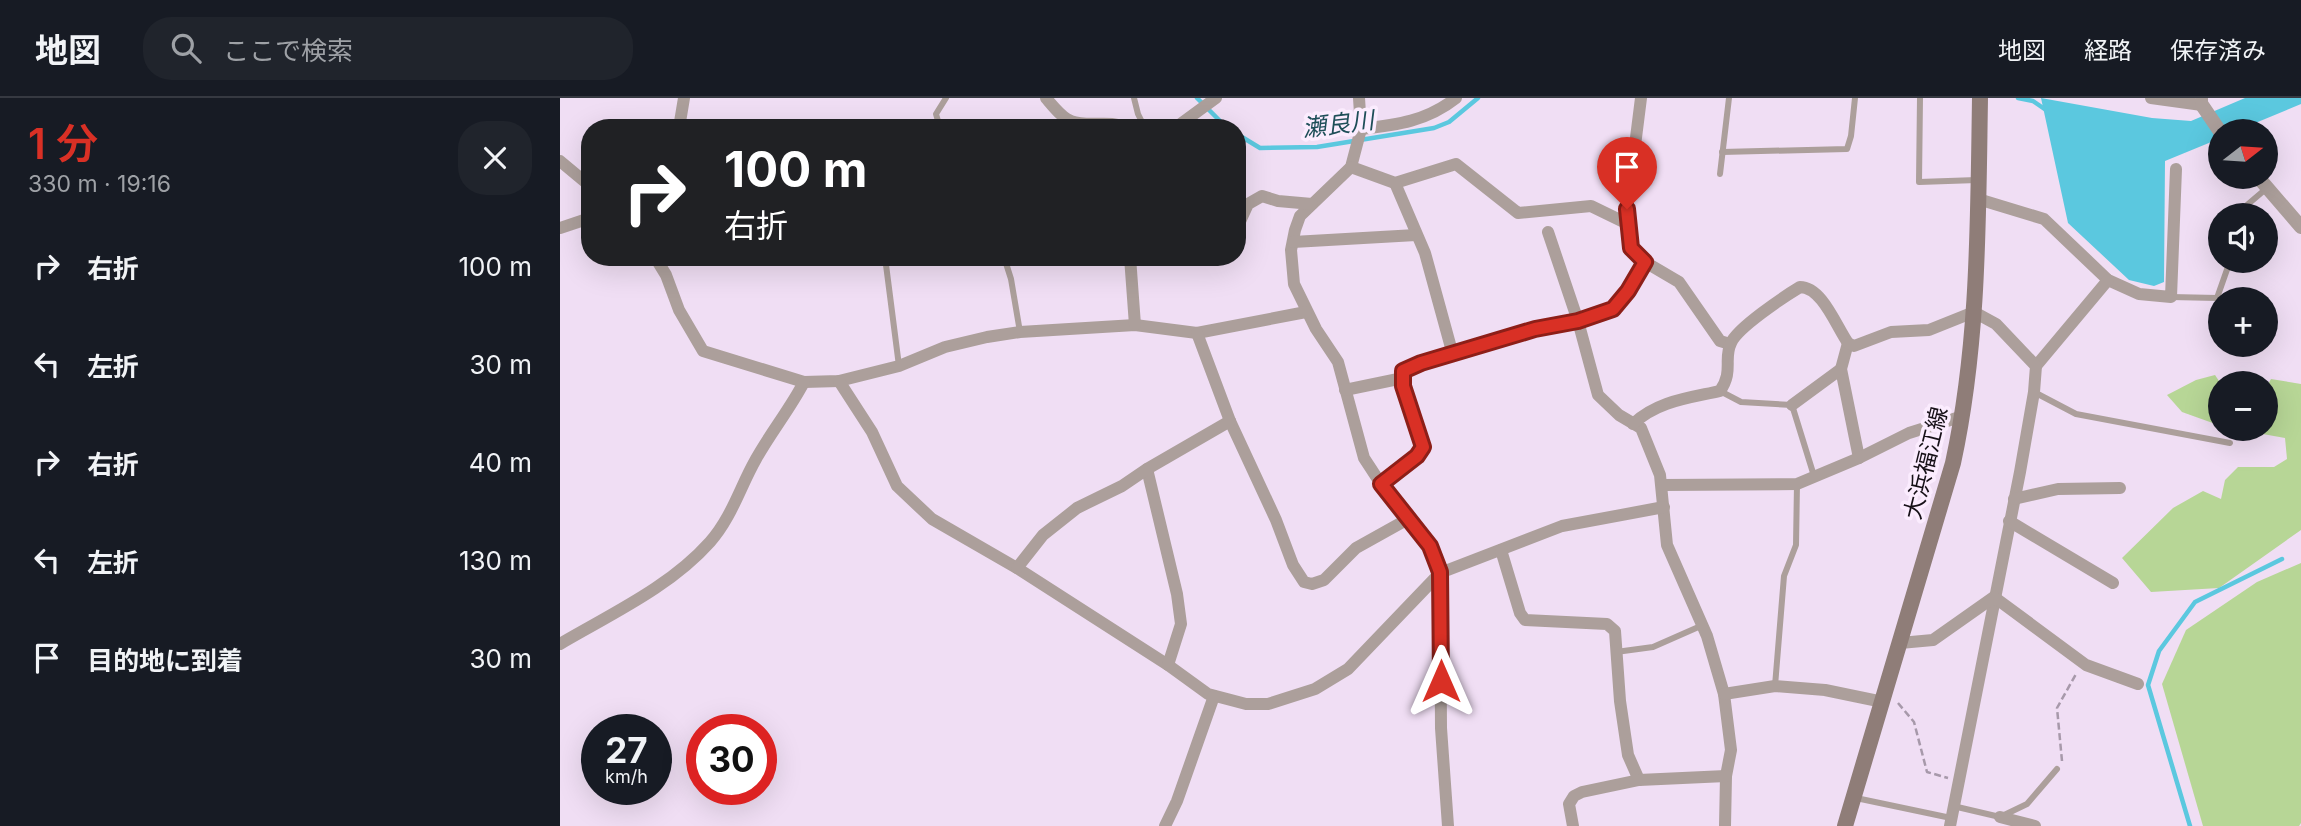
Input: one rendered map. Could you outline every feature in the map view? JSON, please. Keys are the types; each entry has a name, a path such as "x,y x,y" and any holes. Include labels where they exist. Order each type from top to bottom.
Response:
{"main road":[{"name":"大浜福江線","path":"1845,826 1953,463 1963,416 1974,312 1980,104"}],"street":[{"path":"680,119 684,98"},
{"path":"1046,98 1068,119"},
{"path":"1187,119 1216,98"},
{"path":"1359,98 1361,129 1352,167 1300,216 1293,242 1294,284 1306,312 1338,362 1364,458 1430,546 1440,572 1441,728 1448,826"},
{"path":"1361,129 1405,124 1443,108 1456,98"},
{"path":"1641,98 1627,209 1631,248 1645,262 1679,282 1720,341 1730,344"},
{"path":"2151,98 2202,101 2213,119"},
{"path":"560,161 581,178"},
{"path":"1352,167 1395,183 1456,164 1518,213 1591,206 1628,224"},
{"path":"1978,199 2044,219 2108,280 2139,294 2171,297 2176,169"},
{"path":"1395,183 1425,253 1453,355"},
{"path":"2268,189 2301,226"},
{"path":"1246,209 1248,204 1262,195 1278,201 1312,204"},
{"path":"560,228 581,221"},
{"path":"1548,232 1578,321 1598,395 1619,415 1641,428 1663,485 1667,545 1703,625 1724,694 1731,750 1726,776 1725,826"},
{"path":"1293,242 1416,234"},
{"path":"1381,484 1417,456 1423,447 1403,386 1403,371 1535,329 1578,321 1613,309 1628,291 1645,262"},
{"path":"660,266 679,310 703,351 804,382 839,381 900,366 945,347 1020,332 1135,325 1197,333 1306,312"},
{"path":"1131,266 1135,325"},
{"path":"1951,817 2010,522 2034,392 2036,366 2108,280"},
{"path":"1633,424 1642,415 1664,404 1720,391 1727,380 1730,344 1742,330 1800,286 1809,287 1817,293 1848,343 1854,346 1891,332 1929,330 1974,312 1996,324 2036,366"},
{"path":"1197,333 1230,421 1276,520 1293,565 1304,582 1312,584 1324,580 1356,548 1408,519"},
{"path":"1848,343 1841,369 1859,458"},
{"path":"1792,405 1841,369"},
{"path":"1345,390 1403,378"},
{"path":"839,381 872,432 897,486 932,519 1017,568 1168,665 1208,694 1247,704 1268,704 1315,689 1349,669 1440,572 1562,526 1664,507"},
{"path":"560,645 664,582 710,542 731,513 756,459 804,382"},
{"path":"1663,485 1797,484 1909,433 1963,416"},
{"path":"1017,568 1043,535 1077,508 1122,486 1230,421"},
{"path":"1147,469 1178,594 1181,624 1168,665"},
{"path":"2014,499 2058,489 2120,488"},
{"path":"2010,522 2113,583"},
{"path":"1501,550 1520,613 1525,620 1607,624 1615,631 1620,701 1628,755 1639,780"},
{"path":"1900,643 1933,640 1994,597"},
{"path":"1994,597 2083,662 2138,684"},
{"path":"1724,694 1775,686 1885,696"},
{"path":"1165,826 1177,801 1214,696"},
{"path":"1573,826 1569,804 1574,796 1582,792 1639,780 1726,776"},
{"path":"2000,817 2035,826"}],"lane":[{"path":"937,119 936,114 946,98"},
{"path":"1134,98 1140,119"},
{"path":"1720,174 1728,98"},
{"path":"1723,152 1847,149 1855,98"},
{"path":"1920,98 1919,182 1979,180"},
{"path":"886,266 900,366"},
{"path":"1007,266 1020,332"},
{"path":"2171,297 2217,298 2226,273"},
{"path":"1720,391 1741,402 1792,405 1814,476"},
{"path":"2034,392 2076,414 2230,443"},
{"path":"1775,686 1784,576 1796,545 1797,484"},
{"path":"1616,652 1653,647 1703,625"},
{"path":"1854,797 1951,817 2000,817 2026,804 2057,769"}],"path":[{"path":"2057,769 2062,761 2057,708 2083,662"},
{"path":"1885,696 1914,722 1927,772 1958,782"}],"green space":[{"path":"2208,377 2208,421 2182,412 2167,395"},
{"path":"2278,380 2301,384 2301,530 2219,588 2151,592 2122,558 2173,508 2203,491 2221,499 2225,480 2238,467 2274,467 2287,459 2285,438 2278,437"},
{"path":"2301,563 2301,823 2299,826 2203,826 2162,684 2186,630 2257,582"}],"water":[{"path":"2041,98 2152,118 2191,121 2245,98 2301,98 2301,104 2265,119 2208,119 2208,143 2165,161 2164,282 2154,286 2129,280 2068,223"}],"waterway":[{"name":"瀬良川","path":"1197,98 1218,119"},
{"name":"瀬良川","path":"1246,139 1260,148 1317,147 1434,128 1449,122 1478,98"},
{"name":"瀬良川","path":"2018,98 2033,101 2046,110"},
{"path":"2190,826 2148,685 2159,651 2195,602 2282,559"}],"route":[{"path":"1441,681 1440,572 1430,546 1381,484 1417,456 1423,447 1403,386 1403,371 1421,363 1535,329 1578,321 1613,309 1628,291 1645,262 1631,248 1627,209"}]}
